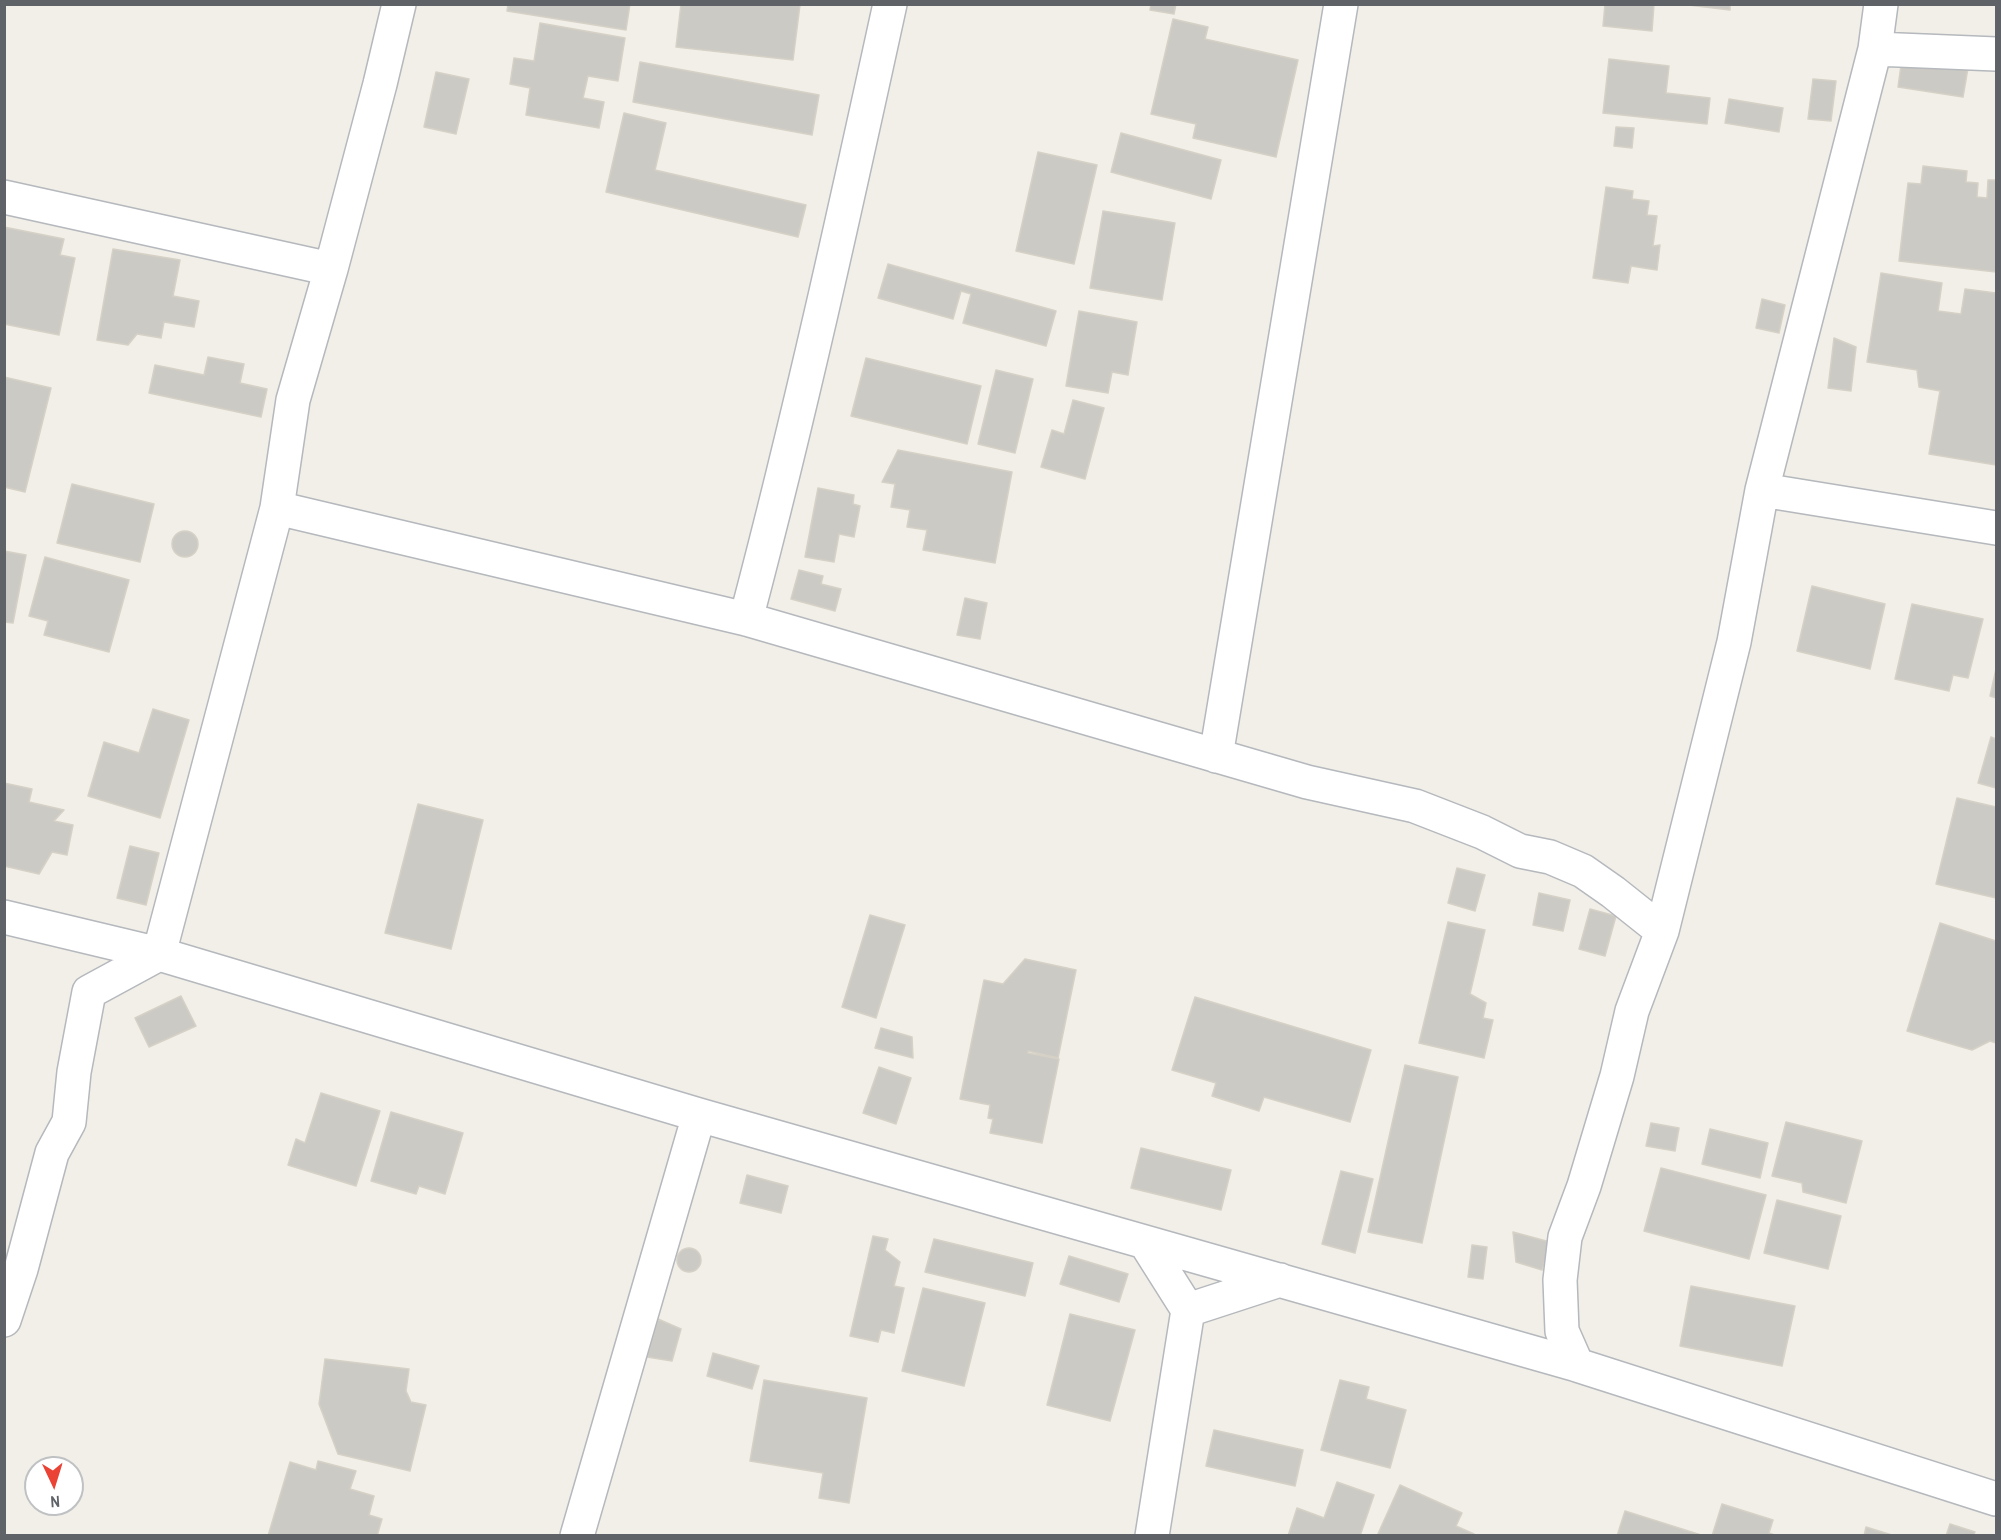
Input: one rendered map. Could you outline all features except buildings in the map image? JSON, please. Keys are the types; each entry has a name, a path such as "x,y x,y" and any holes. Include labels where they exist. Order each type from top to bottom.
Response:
{"street":[{"path":"4,1320 21,1269 52,1153 69,1122 74,1072 89,992 159,954 277,508 293,400 380,84 399,4"},
{"path":"746,619 783,480 826,298 890,4"},
{"path":"1216,756 1341,4"},
{"path":"1576,1365 1562,1331 1560,1280 1565,1237 1584,1186 1617,1076 1632,1011 1662,931 1734,642 1762,490 1875,49 1881,4"},
{"path":"1875,49 1996,54"},
{"path":"4,197 330,269"},
{"path":"1762,490 1996,528"},
{"path":"277,508 746,619 1307,782 1415,806 1482,832 1520,851 1550,857 1583,871 1662,931"},
{"path":"4,917 159,954 699,1115 1576,1365 1996,1499"},
{"path":"578,1536 699,1115"},
{"path":"1145,1242 1188,1310 1152,1536"},
{"path":"1188,1310 1280,1280"}]}
